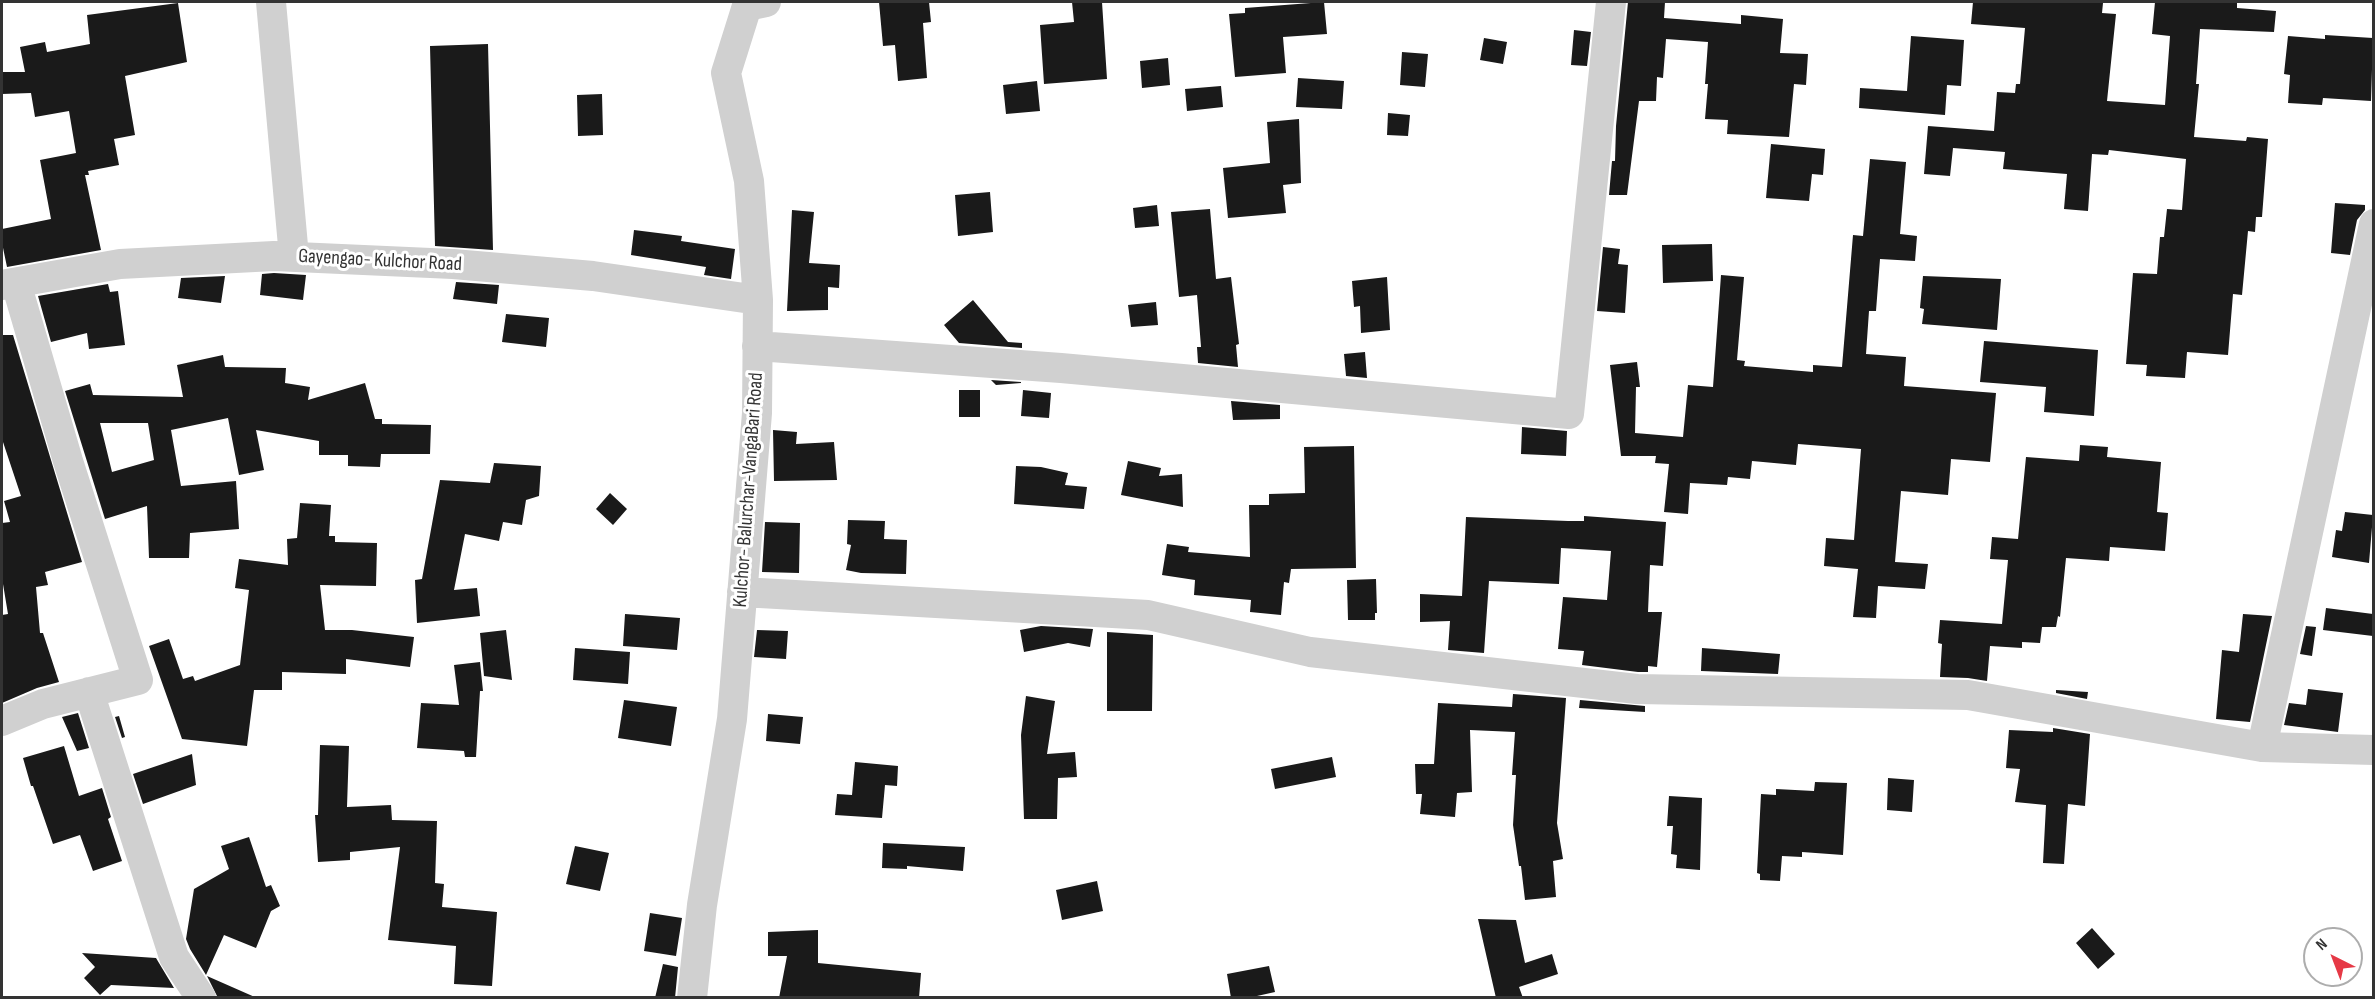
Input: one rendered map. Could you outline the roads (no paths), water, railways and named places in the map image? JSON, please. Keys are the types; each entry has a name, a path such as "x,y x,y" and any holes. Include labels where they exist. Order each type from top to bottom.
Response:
{"street":[{"path":"271,2 294,257"},
{"path":"757,346 1061,368 1569,414 1611,2"},
{"name":"Kulchor- Balurchar-VangaBari Road","path":"692,998 702,905 732,719 757,413 758,300 749,182 726,73 753,3"},
{"path":"2262,747 2373,224"},
{"name":"Gayengao- Kulchor Road","path":"9,284 120,264 294,257 453,264 593,276 758,300"},
{"path":"2,721 43,704 138,680 9,284"},
{"path":"742,592 1148,615 1310,652 1637,689 1968,695 2262,747 2373,750"},
{"path":"89,692 174,957 201,998"}]}
